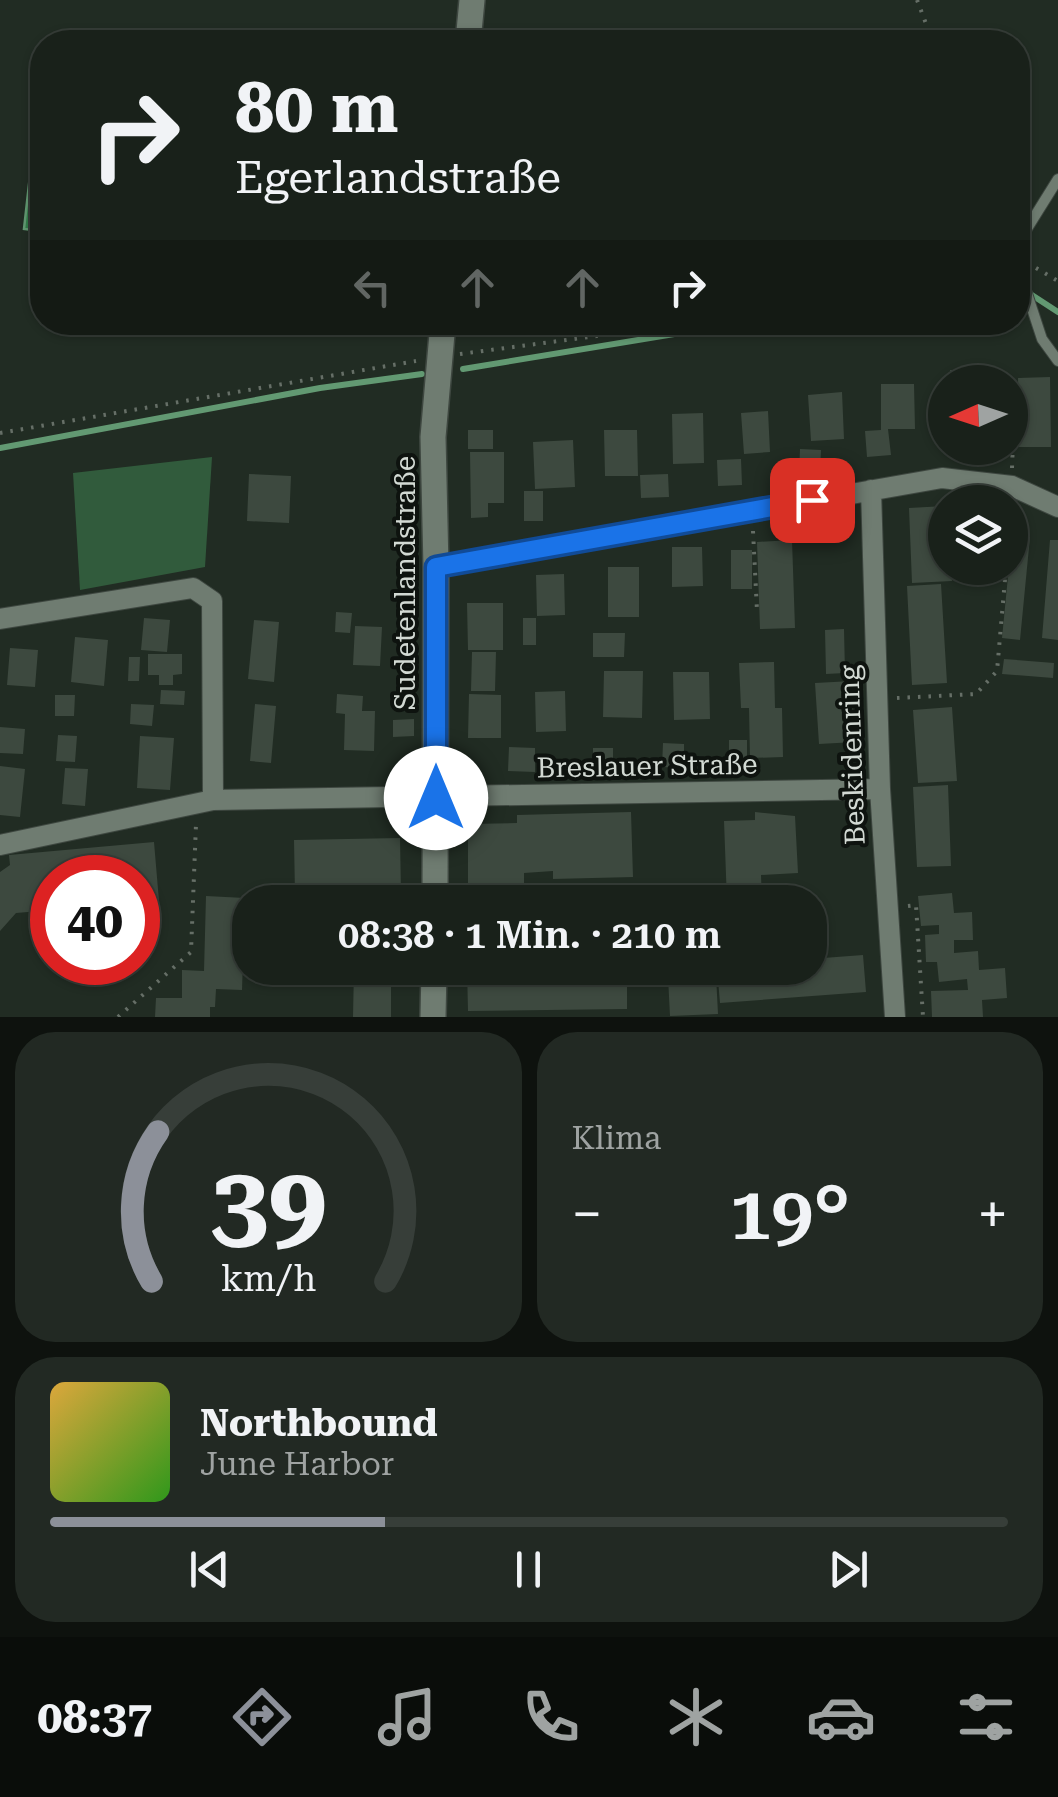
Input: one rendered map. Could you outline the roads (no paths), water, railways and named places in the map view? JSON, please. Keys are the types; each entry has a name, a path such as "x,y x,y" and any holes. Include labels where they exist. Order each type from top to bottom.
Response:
{"street":[{"path":"469,30 472,0"},
{"name":"Sudetenlandstraße","path":"434,885 433,437 442,335"},
{"path":"436,567 942,478 1012,486 1058,507"},
{"name":"Beskidenring","path":"871,490 880,789 896,1017"},
{"path":"0,620 194,588 212,600 204,802"},
{"name":"Breslauer Straße","path":"0,845 204,802 880,789"},
{"path":"434,985 434,1017"}],"lane":[{"path":"1030,224 1058,179"},
{"path":"1030,302 1042,339 1058,361"}],"waterway":[{"path":"1030,294 1058,312"},
{"path":"463,369 668,335"},
{"path":"0,448 320,388 422,374"}]}
